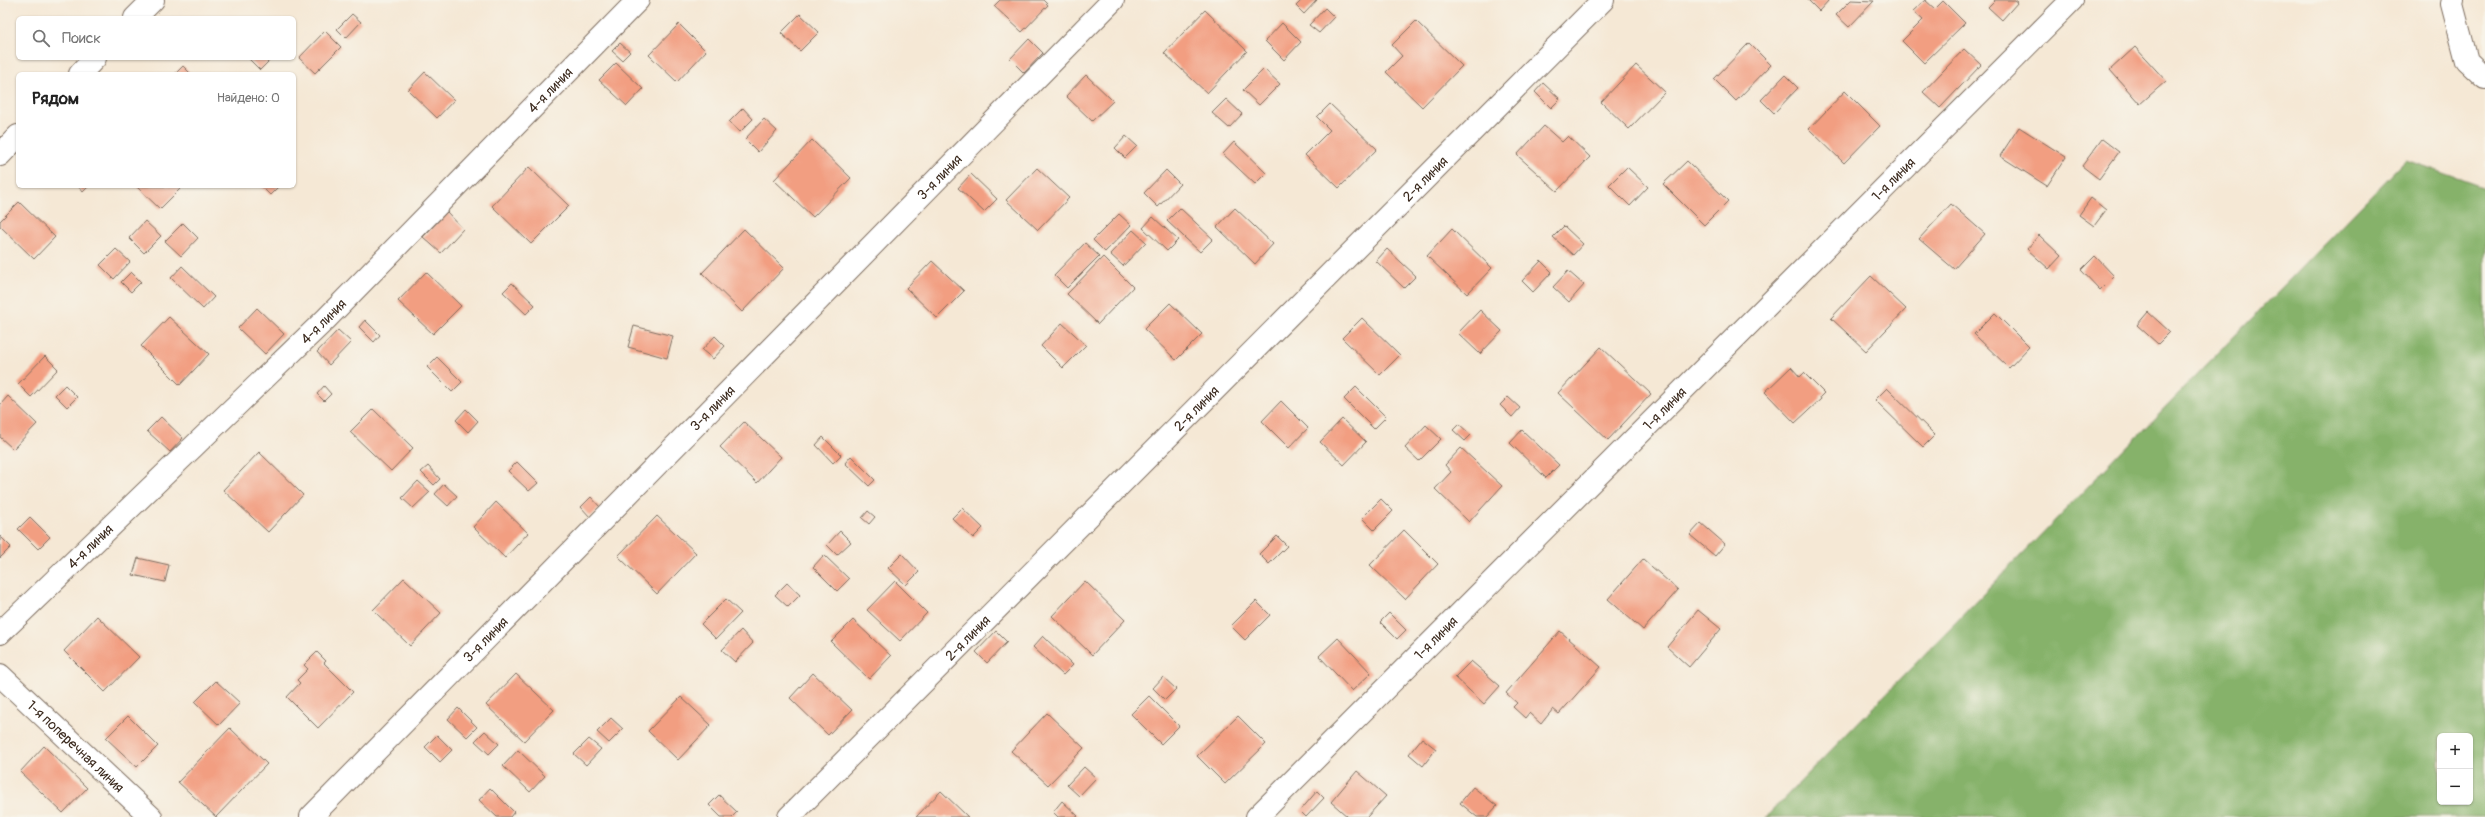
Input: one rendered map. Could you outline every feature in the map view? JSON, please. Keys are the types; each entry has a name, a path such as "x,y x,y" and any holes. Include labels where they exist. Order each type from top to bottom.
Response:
{"street":[{"path":"137,16 153,0"},
{"name":"4-я линия","path":"0,633 326,319 638,0"},
{"name":"3-я линия","path":"311,817 1113,0"},
{"name":"2-я линия","path":"789,817 1603,0"},
{"name":"1-я линия","path":"1257,817 2072,0"},
{"path":"2453,0 2452,4 2467,61 2485,78"},
{"path":"82,72 93,60"},
{"path":"0,155 16,138"},
{"name":"1-я поперечная линия","path":"0,675 151,817"}],"green space":[{"path":"2406,160 2485,188 2485,817 1766,817"}],"building":[{"path":"1000,0 1043,0 1048,5 1022,32 994,6"},
{"path":"1302,0 1317,0 1304,14 1296,6"},
{"path":"1808,0 1829,0 1819,11"},
{"path":"1851,0 1874,1 1849,27 1836,15"},
{"path":"1925,0 1935,9 1943,1 1965,23 1924,63 1902,41 1923,20 1913,11"},
{"path":"1995,0 2015,0 2018,2 2002,20 1988,7"},
{"path":"1325,8 1334,17 1319,33 1309,25"},
{"path":"1205,10 1247,51 1207,93 1164,53"},
{"path":"352,14 361,22 346,38 337,29"},
{"path":"800,14 819,32 800,51 781,33"},
{"path":"1416,21 1462,66 1422,107 1386,72 1402,56 1392,45"},
{"path":"1282,23 1301,42 1284,60 1265,41"},
{"path":"679,24 706,51 677,82 649,55"},
{"path":"325,31 341,47 315,73 299,58"},
{"path":"1029,39 1043,53 1024,73 1010,59"},
{"path":"620,43 630,52 622,60 612,51"},
{"path":"1749,43 1771,65 1736,101 1714,79"},
{"path":"2135,47 2166,81 2140,104 2110,70"},
{"path":"1964,49 1981,65 1940,108 1923,92"},
{"path":"250,60 270,60 260,70"},
{"path":"616,63 643,89 627,106 599,80"},
{"path":"1636,65 1665,92 1629,129 1601,102"},
{"path":"183,66 189,72 177,72"},
{"path":"1264,69 1280,84 1259,105 1243,90"},
{"path":"425,72 454,100 437,118 408,90"},
{"path":"1086,75 1113,101 1092,121 1066,96"},
{"path":"1785,75 1798,88 1774,113 1761,100"},
{"path":"1543,83 1560,99 1551,108 1535,92"},
{"path":"1845,91 1880,126 1844,163 1809,129"},
{"path":"1226,99 1242,114 1229,128 1212,113"},
{"path":"1330,104 1377,149 1339,188 1305,155 1330,130 1317,117"},
{"path":"743,108 753,119 740,132 729,122"},
{"path":"764,119 777,131 758,152 745,139"},
{"path":"1544,126 1562,142 1568,136 1590,157 1557,191 1517,155"},
{"path":"2019,127 2066,157 2047,186 2000,156"},
{"path":"1126,136 1137,146 1125,158 1115,148"},
{"path":"2102,139 2119,152 2099,179 2082,166"},
{"path":"812,140 851,178 813,217 774,180"},
{"path":"1234,142 1266,173 1255,184 1223,154"},
{"path":"1687,161 1728,201 1704,225 1663,184"},
{"path":"529,167 569,206 531,244 492,206"},
{"path":"1627,167 1648,187 1630,206 1609,185"},
{"path":"1037,168 1069,198 1038,230 1006,200"},
{"path":"1166,170 1180,184 1158,207 1144,193"},
{"path":"971,174 997,199 984,212 958,188"},
{"path":"80,188 87,188 83,192"},
{"path":"138,188 181,188 160,209"},
{"path":"263,188 277,188 270,195"},
{"path":"2091,198 2106,210 2094,226 2079,215"},
{"path":"19,202 55,237 34,259 0,226 0,221"},
{"path":"1951,204 1985,234 1954,269 1919,239"},
{"path":"1180,208 1213,239 1200,252 1167,221"},
{"path":"1235,208 1273,244 1255,264 1217,227"},
{"path":"447,212 463,229 441,253 423,237"},
{"path":"1119,214 1131,225 1105,252 1093,240"},
{"path":"1153,217 1178,240 1167,251 1143,228"},
{"path":"145,221 161,236 144,253 129,238"},
{"path":"183,223 198,238 181,256 165,241"},
{"path":"1564,226 1583,244 1573,255 1553,237"},
{"path":"744,229 784,268 742,312 702,273"},
{"path":"1452,229 1492,268 1467,294 1427,256"},
{"path":"1133,230 1146,242 1123,266 1110,254"},
{"path":"2039,235 2061,256 2049,269 2027,249"},
{"path":"1085,243 1099,256 1067,288 1054,275"},
{"path":"116,249 130,262 114,279 100,265"},
{"path":"1387,249 1416,276 1404,288 1376,261"},
{"path":"2095,256 2114,276 2100,290 2081,270"},
{"path":"1103,257 1133,287 1098,324 1067,294"},
{"path":"932,261 964,291 937,318 906,288"},
{"path":"1541,261 1552,272 1533,292 1522,281"},
{"path":"182,266 214,297 203,309 171,278"},
{"path":"1568,271 1584,285 1569,302 1553,287"},
{"path":"131,272 141,282 131,292 121,282"},
{"path":"426,272 461,306 433,334 398,301"},
{"path":"1871,276 1906,309 1866,351 1831,318"},
{"path":"512,283 535,305 526,314 503,292"},
{"path":"1170,303 1202,334 1176,360 1144,329"},
{"path":"257,308 284,334 265,354 238,328"},
{"path":"1480,310 1502,331 1480,354 1458,333"},
{"path":"2148,312 2170,332 2158,344 2137,325"},
{"path":"1995,313 2029,347 2009,368 1974,334"},
{"path":"169,317 209,354 180,385 141,346"},
{"path":"1362,318 1400,355 1380,375 1342,338"},
{"path":"365,320 380,335 374,342 359,327"},
{"path":"1062,323 1086,345 1063,368 1041,346"},
{"path":"634,326 673,336 667,358 628,347"},
{"path":"338,330 351,342 329,365 317,352"},
{"path":"715,336 725,346 713,359 702,350"},
{"path":"1601,347 1651,394 1608,440 1558,393"},
{"path":"45,356 58,369 31,397 18,384"},
{"path":"437,357 462,382 452,392 427,367"},
{"path":"1791,367 1800,377 1804,373 1824,393 1820,397 1821,399 1795,423 1765,392"},
{"path":"65,385 77,397 67,407 55,395"},
{"path":"324,386 331,394 324,401 317,394"},
{"path":"1356,387 1386,417 1374,429 1344,399"},
{"path":"1887,388 1935,435 1923,447 1875,400"},
{"path":"8,396 37,424 13,449 0,437 0,405"},
{"path":"1508,397 1520,408 1512,417 1500,405"},
{"path":"1281,401 1308,428 1289,448 1262,421"},
{"path":"373,409 413,448 391,471 350,432"},
{"path":"466,409 478,421 468,432 456,420"},
{"path":"161,417 183,438 170,452 147,431"},
{"path":"1342,419 1366,442 1344,465 1320,442"},
{"path":"744,422 781,457 757,483 720,447"},
{"path":"1459,424 1471,435 1465,441 1453,430"},
{"path":"1426,425 1441,439 1419,461 1405,448"},
{"path":"1522,430 1559,465 1546,478 1510,443"},
{"path":"823,437 841,455 833,463 816,445"},
{"path":"1461,448 1502,486 1469,522 1435,489 1451,472 1445,465"},
{"path":"259,452 303,495 268,532 223,490"},
{"path":"851,456 875,480 869,486 845,463"},
{"path":"517,462 538,483 529,491 508,471"},
{"path":"428,466 440,479 434,485 421,472"},
{"path":"418,481 430,492 413,508 402,498"},
{"path":"444,484 457,496 448,506 435,494"},
{"path":"591,497 600,507 590,517 581,507"},
{"path":"1381,499 1393,511 1374,530 1362,518"},
{"path":"496,502 528,533 505,558 473,527"},
{"path":"962,508 983,528 973,538 952,518"},
{"path":"868,511 875,517 869,524 862,518"},
{"path":"657,516 696,553 657,594 618,556"},
{"path":"30,517 50,537 38,549 18,529"},
{"path":"1701,523 1725,544 1715,556 1690,535"},
{"path":"1404,530 1438,564 1405,599 1370,565"},
{"path":"840,531 851,542 837,555 827,545"},
{"path":"0,536 11,547 0,558"},
{"path":"1277,536 1287,546 1269,564 1259,554"},
{"path":"902,554 919,572 906,585 888,568"},
{"path":"824,555 849,579 837,591 813,567"},
{"path":"138,558 169,565 165,582 133,575"},
{"path":"1643,559 1678,590 1643,630 1608,599"},
{"path":"404,578 441,613 410,646 373,610"},
{"path":"895,581 927,613 900,641 867,610"},
{"path":"1085,581 1125,620 1092,655 1052,616"},
{"path":"787,583 800,595 788,607 775,595"},
{"path":"726,599 741,613 716,639 701,624"},
{"path":"1256,601 1270,615 1245,640 1231,626"},
{"path":"1698,610 1721,629 1689,667 1667,647"},
{"path":"1389,613 1406,630 1397,639 1380,622"},
{"path":"97,616 139,657 105,692 64,651"},
{"path":"853,620 891,656 869,679 831,642"},
{"path":"741,630 753,643 735,662 722,650"},
{"path":"996,631 1007,642 987,663 976,652"},
{"path":"1560,631 1601,667 1559,714 1553,709 1541,724 1529,713 1525,718 1513,707 1517,703 1506,693"},
{"path":"1043,636 1073,665 1063,675 1033,647"},
{"path":"1338,638 1371,673 1352,691 1319,656"},
{"path":"317,652 326,661 324,663 353,692 318,728 287,697 300,683 297,680 308,669 304,665"},
{"path":"1471,661 1500,686 1484,704 1455,677"},
{"path":"813,673 852,710 828,735 790,698"},
{"path":"516,674 554,710 524,741 486,705"},
{"path":"1163,677 1176,689 1165,700 1153,688"},
{"path":"216,681 240,703 219,725 195,702"},
{"path":"1149,696 1179,726 1161,744 1131,714"},
{"path":"681,697 711,725 678,760 648,731"},
{"path":"458,708 477,727 467,737 448,719"},
{"path":"1047,713 1084,748 1048,785 1011,751"},
{"path":"128,716 158,746 137,767 106,738"},
{"path":"1238,716 1266,744 1225,784 1197,756"},
{"path":"611,718 623,729 609,743 597,732"},
{"path":"230,728 267,764 216,817 178,782"},
{"path":"485,731 499,744 489,754 475,741"},
{"path":"437,735 452,750 440,762 425,747"},
{"path":"1422,738 1436,749 1423,766 1409,754"},
{"path":"589,739 601,749 586,765 574,754"},
{"path":"44,746 87,788 63,813 20,772"},
{"path":"518,750 545,776 530,792 503,766"},
{"path":"1084,767 1096,778 1079,796 1067,785"},
{"path":"1357,771 1386,796 1367,817 1348,817 1331,802"},
{"path":"1473,787 1497,806 1487,817 1477,817 1460,803"},
{"path":"490,788 514,812 510,817 497,817 479,800"},
{"path":"941,791 968,817 916,817"},
{"path":"1317,791 1324,798 1306,817 1300,811"},
{"path":"719,795 737,812 732,817 721,817 709,805"},
{"path":"1062,801 1078,816 1077,817 1058,817 1053,812"}]}
